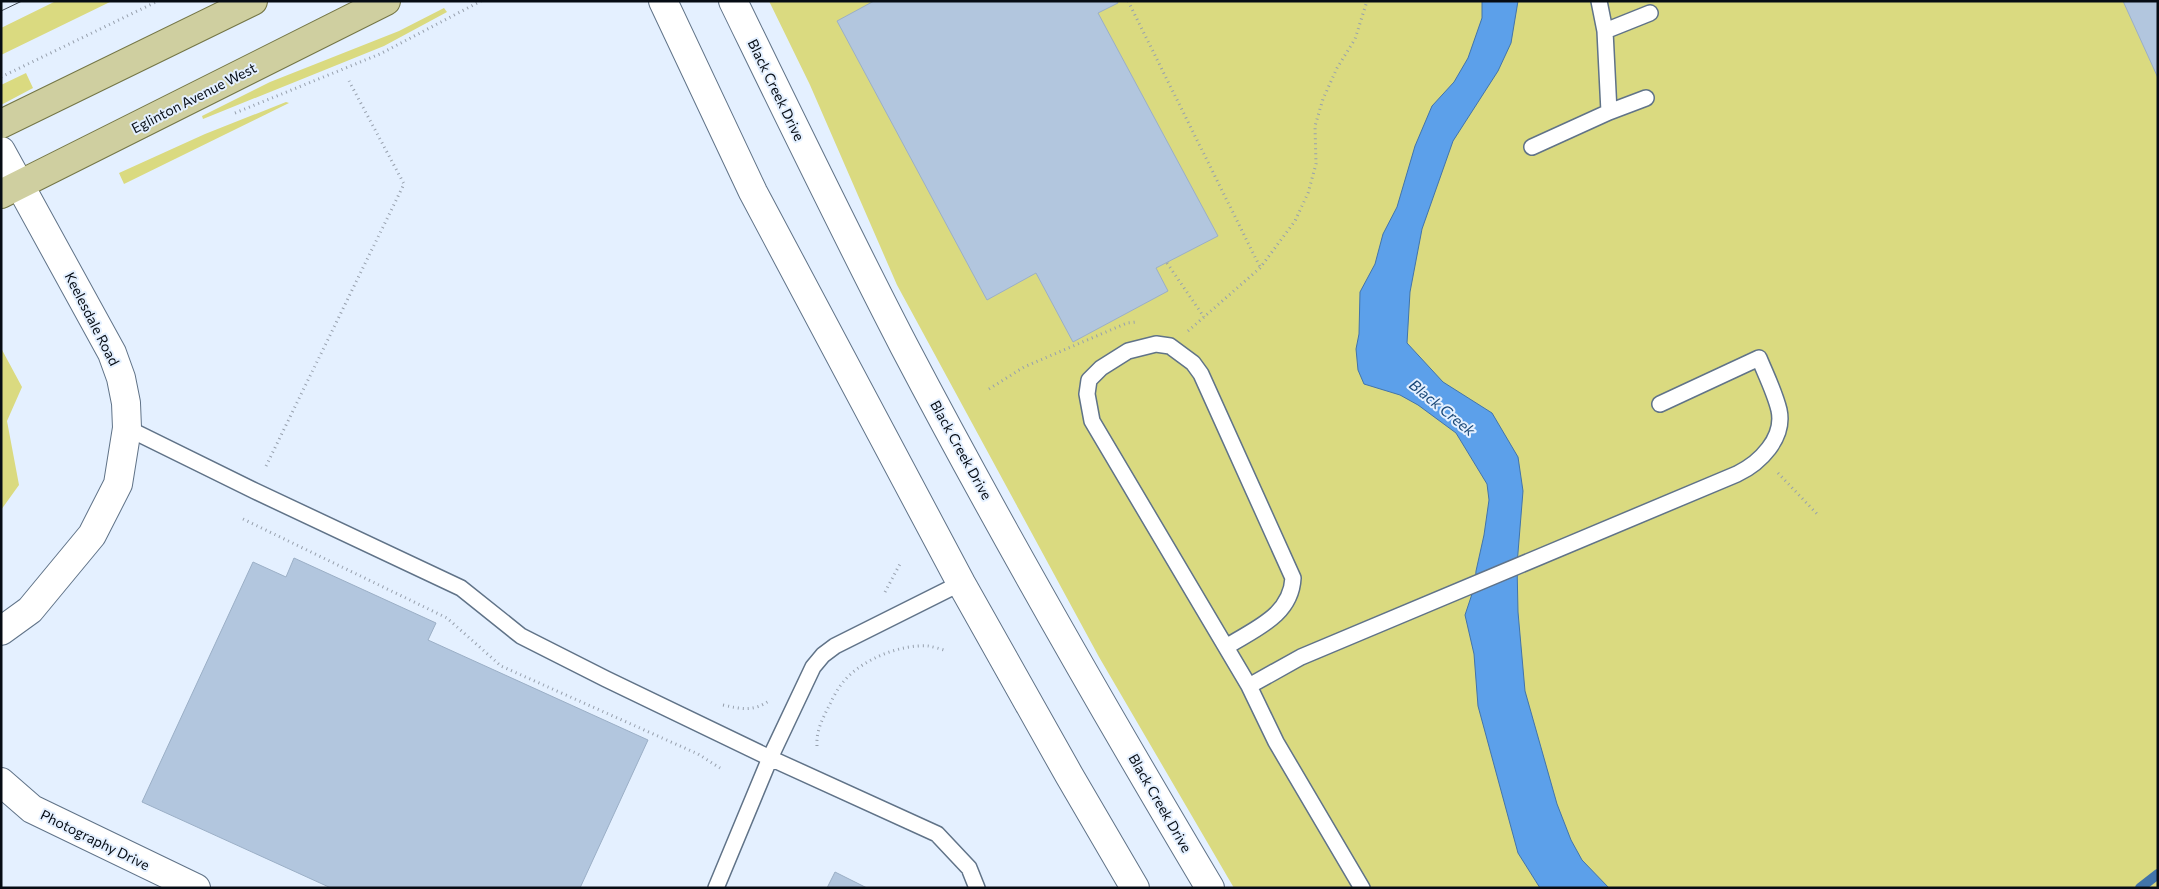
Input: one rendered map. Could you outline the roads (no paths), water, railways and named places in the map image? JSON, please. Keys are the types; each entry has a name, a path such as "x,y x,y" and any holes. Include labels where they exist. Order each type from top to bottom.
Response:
{"main road":[{"path":"1,124 253,1"},
{"name":"Eglinton Avenue West","path":"10,189 386,1"},
{"path":"663,1 753,192 961,584 1135,888"},
{"name":"Black Creek Drive","path":"733,1 848,238 906,349 1023,564 1210,888"},
{"name":"Keelesdale Road","path":"1,152 10,189 112,353 121,378 126,403 127,428 118,484 92,535 30,610 1,631"},
{"name":"Photography Drive","path":"1,782 32,809 196,888"}],"lane":[{"path":"1599,1 1605,31 1609,112"},
{"path":"1605,31 1650,13"},
{"path":"1532,147 1609,112 1646,98"},
{"path":"1226,647 1275,616 1283,608 1292,591 1293,578 1201,374 1193,363 1170,346 1156,344 1128,351 1101,368 1090,380 1087,394 1092,421 1249,686 1276,742 1362,888"},
{"path":"1249,686 1301,657 1750,468 1763,457 1772,444 1778,428 1779,411 1759,358 1660,404"},
{"path":"127,428 255,491 461,588 528,640 770,758 937,834 969,868 977,888"},
{"path":"716,888 770,758 813,667 823,655 849,639 961,584"}],"water":[{"name":"Black Creek","path":"1482,1 1518,1 1511,43 1498,71 1453,141 1422,229 1410,292 1407,343 1443,382 1492,413 1518,457 1523,491 1517,565 1518,612 1525,691 1557,804 1571,840 1582,860 1609,888 1540,888 1518,853 1478,706 1474,654 1465,615 1475,585 1484,535 1489,500 1487,484 1456,433 1418,405 1400,395 1364,384 1358,370 1356,349 1359,334 1360,292 1375,264 1383,234 1397,207 1415,146 1432,106 1454,82 1468,58 1482,18"}],"waterway":[{"path":"2140,888 2158,874"}],"tram line":[{"path":"1,11 22,1"}]}
